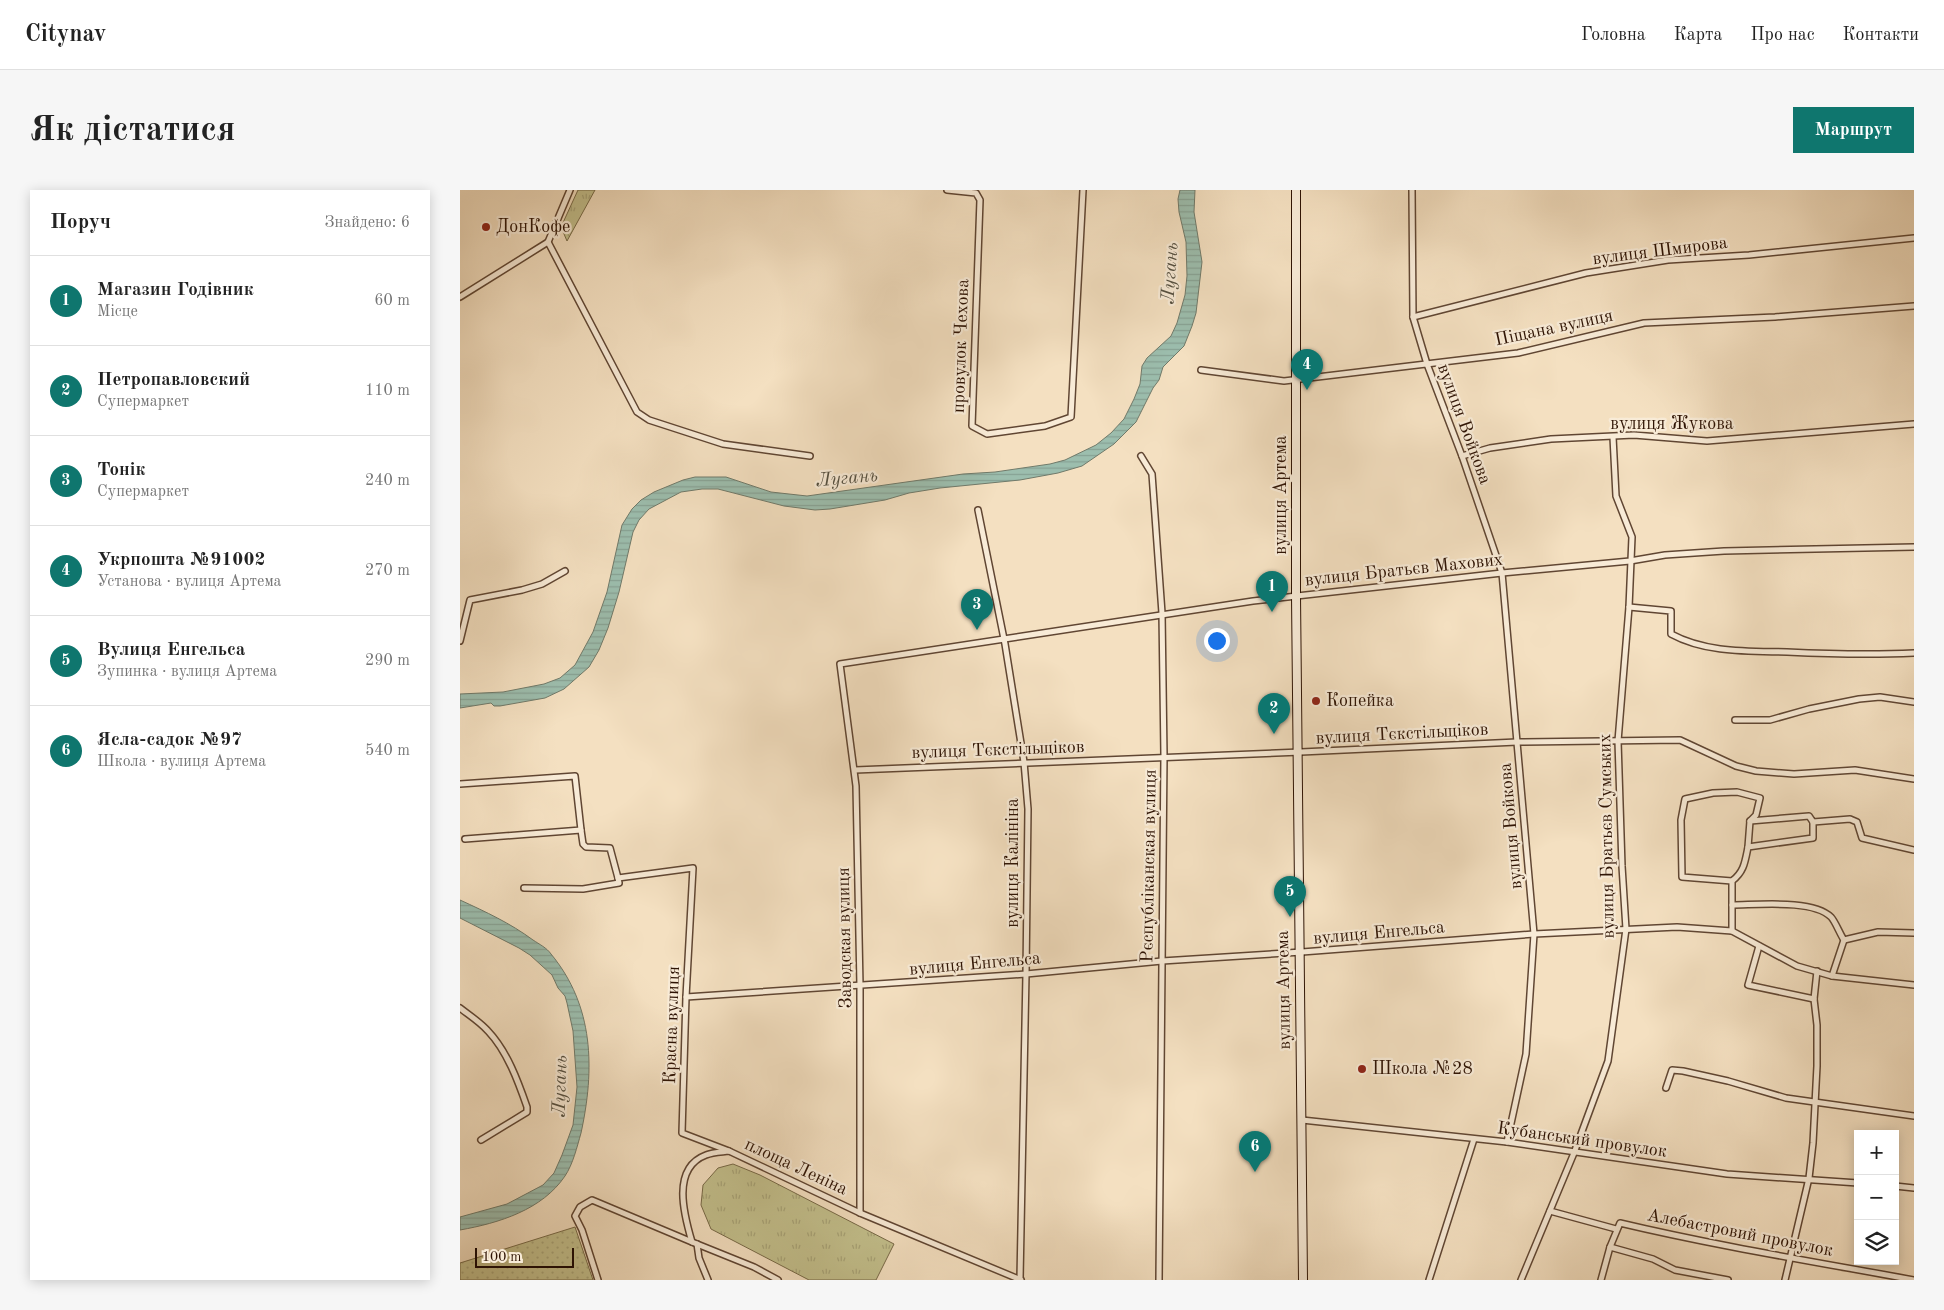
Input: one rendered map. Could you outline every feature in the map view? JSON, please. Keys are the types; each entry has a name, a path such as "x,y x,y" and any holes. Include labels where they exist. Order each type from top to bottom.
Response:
{"street":[{"path":"460,297 548,242 570,190"},
{"name":"провулок Чехова","path":"948,190 976,193 980,200 972,426 987,434 1045,426 1071,417 1083,190"},
{"name":"вулиця Артема","path":"1296,190 1298,953 1303,1280"},
{"name":"вулиця Войкова","path":"1412,190 1413,317 1427,364 1462,456 1502,573 1534,934 1526,1054 1507,1142"},
{"name":"вулиця Шмирова","path":"1413,317 1586,273 1659,261 1749,255 1914,238"},
{"path":"548,242 637,412 649,420 723,444 810,456"},
{"name":"Піщана вулиця","path":"1200,370 1284,381 1518,353 1644,323 1774,318 1914,306"},
{"name":"вулиця Жукова","path":"1462,456 1490,448 1551,439 1634,435 1707,441 1914,424"},
{"name":"вулиця Братьєв Сумських","path":"1521,1280 1574,1153 1608,1061 1626,930 1618,741 1629,607 1632,537 1616,496 1613,437"},
{"name":"Рєспубліканская вулиця","path":"1141,456 1152,474 1162,613 1164,756 1159,1280"},
{"name":"вулиця Калініна","path":"978,510 1004,638 1024,762 1028,809 1021,1280"},
{"name":"вулиця Братьєв Махових","path":"840,664 1162,613 1502,573 1630,561 1665,555 1724,551 1914,547"},
{"path":"460,641 470,600 542,584 565,571"},
{"path":"1629,607 1671,611 1670,634 1680,639 1718,649 1870,655 1914,652"},
{"name":"Заводская вулиця","path":"840,664 855,770 860,986 860,1213"},
{"path":"1735,720 1770,720 1810,709 1880,696 1914,702"},
{"name":"вулиця Тєкстільщіков","path":"855,770 1517,742 1680,740 1736,766 1756,771 1794,774 1855,770 1914,779"},
{"path":"460,784 575,776 583,844 586,847 610,848 619,883 583,889 524,888"},
{"path":"1737,792 1760,798 1756,815 1750,822 1744,867 1738,877 1732,882 1682,877 1680,820 1685,799 1713,793 1737,792"},
{"path":"1748,848 1813,838 1813,822 1809,816 1750,822"},
{"path":"1813,822 1850,819 1857,822 1862,838 1914,850"},
{"path":"465,839 581,830"},
{"name":"Красна вулиця","path":"618,878 693,868 686,997 682,1133 729,1152"},
{"path":"1732,882 1732,931"},
{"path":"1732,905 1808,905 1832,917 1844,940 1832,976"},
{"name":"вулиця Енгельса","path":"686,997 1026,974 1162,961 1298,953 1534,934 1677,926 1732,931 1797,966 1832,976 1914,985"},
{"path":"1844,940 1878,932 1914,933"},
{"path":"1759,946 1748,986 1814,1000"},
{"path":"1785,1280 1792,1257 1809,1178 1816,1101 1817,1024 1814,1000 1817,971"},
{"path":"460,1008 486,1029 497,1042 515,1076 527,1107 527,1112 482,1140"},
{"path":"1666,1088 1672,1070 1683,1071 1728,1081 1772,1095 1914,1116"},
{"name":"Кубанський провулок","path":"1302,1120 1507,1142 1727,1174 1809,1178 1854,1183"},
{"path":"1429,1280 1474,1139"},
{"name":"площа Леніна","path":"708,1280 684,1212 683,1190 685,1176 694,1163 706,1155 729,1152 860,1213 1021,1280"},
{"path":"1899,1186 1914,1188"},
{"path":"598,1280 582,1230 575,1216 580,1207 592,1200 754,1267 778,1280"},
{"path":"1550,1212 1616,1229 1601,1280"},
{"name":"Алебастровий провулок","path":"1616,1229 1620,1223 1746,1251 1792,1257 1914,1280"},
{"path":"1610,1247 1653,1259 1675,1270 1728,1280"}],"green space":[{"path":"578,190 595,190 567,241 561,227"},
{"path":"733,1164 760,1175 894,1244 876,1280 809,1280 711,1229 701,1205 703,1185 718,1168"},
{"path":"575,1227 593,1280 460,1280 460,1263"}],"shaded area":[{"path":"1180,190 1195,190 1194,212 1202,262 1196,313 1184,346 1163,367 1159,380 1136,422 1114,444 1082,466 1058,473 1020,480 940,488 830,509 815,510 784,506 718,489 681,492 649,509 639,520 633,532 619,592 608,628 599,650 589,667 564,689 545,698 500,706 494,706 491,703 460,708 460,694 503,692 544,684 560,678 575,665 593,632 607,592 622,525 632,509 641,500 654,492 683,480 695,477 726,477 771,492 807,496 1050,464 1065,460 1096,445 1124,419 1140,384 1142,366 1147,358 1171,336 1177,323 1185,295 1187,276 1186,242 1179,212 1178,199"},
{"path":"460,900 507,923 543,946 549,952 565,974 576,995 583,1017 589,1062 588,1085 581,1133 573,1161 565,1176 544,1198 532,1206 504,1219 460,1230 460,1217 507,1204 543,1185 554,1173 573,1125 577,1087 573,1031 567,1003 565,996 558,988 552,975 530,955 519,948 460,918"}],"place":[{"name":"ДонКофе","path":"486,227"},
{"name":"Укрпошта №91002","path":"1307,390"},
{"name":"Магазин Годівник","path":"1272,612"},
{"name":"Тонік","path":"977,630"},
{"name":"Копейка","path":"1316,701"},
{"name":"Петропавловский","path":"1274,734"},
{"name":"Вулиця Енгельса","path":"1290,917"},
{"name":"Школа №28","path":"1362,1069"},
{"name":"Ясла-садок №97","path":"1255,1172"}],"water label":[{"name":"Лугань","path":"1171,273"},
{"name":"Лугань","path":"847,479"},
{"name":"Лугань","path":"561,1086"}]}
